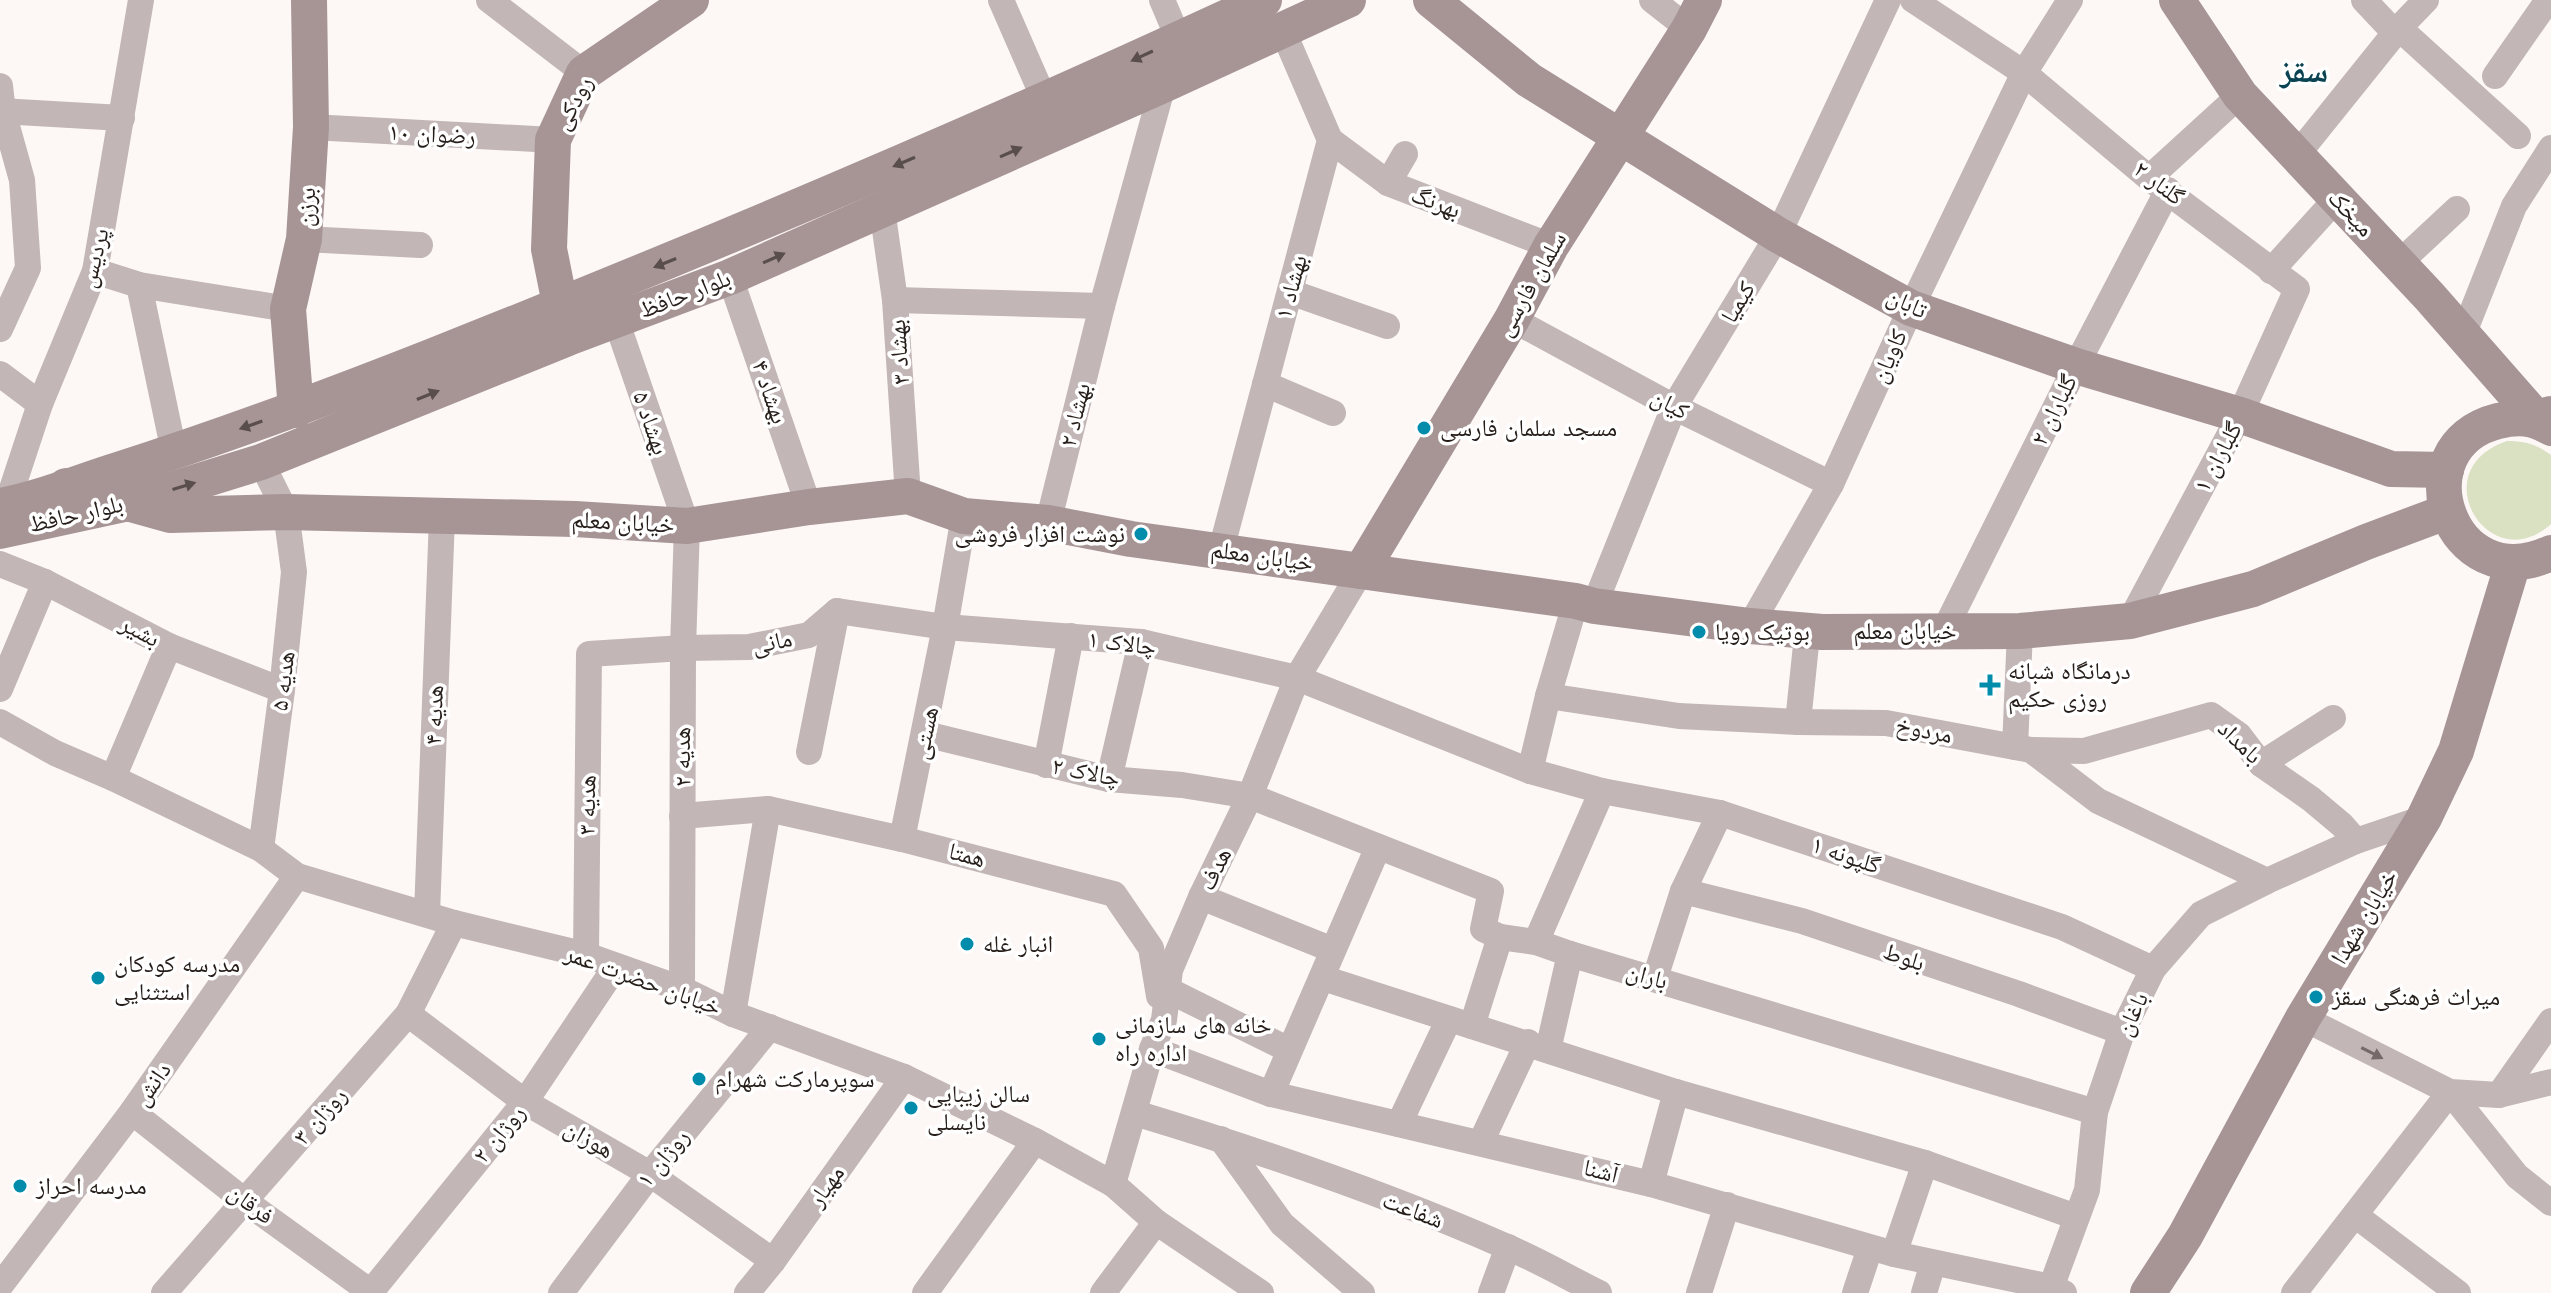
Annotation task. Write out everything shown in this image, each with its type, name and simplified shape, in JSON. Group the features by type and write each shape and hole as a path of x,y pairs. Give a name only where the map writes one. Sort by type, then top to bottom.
{"street":[{"name":"پردیس","path":"2,514 40,404 95,271 141,0"},
{"path":"489,0 584,73"},
{"name":"رودکی","path":"563,322 549,249 553,140 584,73 691,0"},
{"path":"1001,0 1045,101"},
{"path":"1162,0 1179,40"},
{"name":"بلوار حافظ","path":"2,514 129,503 261,462 563,322 782,215 1045,101 1264,0"},
{"name":"بلوار حافظ","path":"2,514 66,486 563,322 616,320 730,277 1348,0"},
{"name":"تابان","path":"1431,0 1529,80 1778,235 1911,308 2076,366 2240,415 2391,469 2446,470"},
{"path":"1652,0 1696,14"},
{"name":"کیمیا","path":"1530,771 1548,696 1585,604 1674,407 1778,235 1888,0"},
{"name":"گلنار ۲","path":"1913,0 2024,73 2158,184 2297,289"},
{"name":"کاویان","path":"1750,626 1831,484 2024,73 2070,0"},
{"name":"میخک","path":"2177,0 2240,95 2546,420"},
{"path":"2364,0 2518,136"},
{"path":"2296,156 2397,30 2426,0"},
{"path":"2495,76 2548,0"},
{"name":"برزن","path":"296,410 288,309 304,239 311,127 306,1"},
{"name":"سلمان فارسی","path":"1361,571 1512,319 1551,246 1696,14"},
{"path":"1283,31 1330,140"},
{"name":"بهشاد ۲","path":"1048,523 1102,306 1163,85"},
{"path":"2158,184 2240,95"},
{"path":"0,329 11,283 28,268 11,179 1,103 122,118"},
{"name":"رضوان ۱۰","path":"311,127 553,140"},
{"name":"بهرنگ","path":"1330,140 1388,183 1551,246"},
{"name":"بهشاد ۱","path":"1221,550 1330,140"},
{"path":"2463,335 2514,206 2551,148"},
{"path":"1388,183 1405,154"},
{"name":"گلباران ۲","path":"1944,631 2076,366 2158,184"},
{"path":"2271,271 2338,197"},
{"name":"بهشاد ۳","path":"882,209 895,300 908,496"},
{"path":"2398,264 2457,209"},
{"path":"304,239 420,245"},
{"path":"95,271 139,285 288,309"},
{"name":"بهشاد ۴","path":"730,277 809,507"},
{"path":"139,285 174,452"},
{"name":"گلباران ۱","path":"2130,621 2240,415 2297,289"},
{"path":"1290,292 1387,326"},
{"path":"895,300 1102,306"},
{"name":"کیان","path":"1512,319 1674,407 1831,484"},
{"name":"بهشاد ۵","path":"616,320 687,526"},
{"path":"0,374 40,404"},
{"path":"1265,384 1333,413"},
{"path":"2546,420 2509,418 2488,423 2469,434 2455,451 2446,470 2443,491 2446,512 2456,532 2472,548 2491,559 2513,563 2535,560 2551,553"},
{"name":"هدیه ۵","path":"261,462 286,512 294,572 261,849"},
{"name":"خیابان معلم","path":"66,486 170,515 286,512 575,519 687,526 809,507 908,496 964,516 1048,523 1131,539 1420,581 1750,626 1822,632 2020,631 2130,621 2253,589 2446,512"},
{"name":"هستی","path":"902,839 925,734 964,516"},
{"name":"هدیه ۴","path":"427,914 442,517"},
{"name":"هدیه ۲","path":"682,989 683,648 687,526"},
{"name":"خیابان شهدا","path":"2148,1293 2185,1236 2303,1018 2424,818 2456,751 2513,563"},
{"name":"بشیر","path":"0,564 45,582 169,646 282,690"},
{"name":"هدف","path":"1113,1184 1152,1049 1164,1020 1170,970 1250,796 1297,678 1361,571"},
{"path":"0,689 45,582"},
{"path":"809,752 837,611 945,627"},
{"name":"مانی","path":"589,654 749,647 809,635 837,611"},
{"name":"چالاک ۱","path":"945,627 1141,642 1297,678 1530,771"},
{"path":"2020,631 2023,749"},
{"path":"1046,765 1071,636"},
{"path":"1109,779 1141,642"},
{"path":"1798,722 1806,645"},
{"path":"113,778 169,646"},
{"name":"هدیه ۳","path":"586,955 589,654"},
{"name":"مردوخ","path":"1548,696 1679,716 1886,723 2023,749 2098,801 2267,881"},
{"name":"بامداد","path":"2023,749 2084,751 2211,715 2239,735 2261,764 2342,825 2356,841"},
{"path":"2261,764 2333,718"},
{"name":"خیابان حضرت عمر","path":"0,722 55,753 261,849 297,876 454,923 586,955 682,989 733,1014 904,1077 1035,1141 1113,1184 1156,1222 1261,1293"},
{"name":"چالاک ۲","path":"925,734 1109,779 1182,785 1250,796"},
{"name":"گلپونه ۱","path":"1530,771 1602,791 1720,813 2062,927 2153,969"},
{"path":"1536,942 1602,791"},
{"path":"1250,796 1491,891 1483,929 1500,937 1460,1022 1399,1124"},
{"path":"733,1014 768,809"},
{"name":"همتا","path":"682,816 768,809 902,839 1114,894 1151,948 1164,1020"},
{"path":"1655,978 1683,891 1720,813"},
{"path":"2356,841 2424,818"},
{"name":"باغان","path":"2055,1291 2087,1190 2095,1112 2122,1032 2153,969 2201,914 2356,841"},
{"path":"1271,1094 1378,847"},
{"name":"دانش","path":"0,1286 132,1112 297,876"},
{"name":"بلوط","path":"1683,891 1802,921 2122,1032"},
{"path":"1201,897 1333,950"},
{"name":"روژان ۳","path":"164,1293 408,1014 454,923"},
{"name":"باران","path":"1500,937 1536,942 2095,1112"},
{"path":"1481,1142 1538,1046 1570,954"},
{"name":"روژان ۲","path":"371,1293 525,1102 616,966"},
{"path":"1323,978 1676,1092 1925,1163 2076,1217"},
{"path":"1168,990 1289,1050"},
{"name":"هوزان","path":"408,1014 525,1102 650,1174 773,1261"},
{"path":"2303,1018 2450,1092 2499,1095 2551,1082"},
{"path":"2499,1095 2551,1021"},
{"name":"روژان ۱","path":"561,1293 650,1174 770,1027"},
{"name":"آشنا","path":"1152,1049 1271,1094 1651,1184 1882,1251 2055,1291"},
{"name":"مهیار","path":"747,1293 904,1077"},
{"path":"1651,1184 1676,1092"},
{"path":"2450,1092 2517,1176 2551,1203"},
{"path":"2294,1293 2450,1092"},
{"name":"فرقان","path":"132,1112 246,1202 371,1293"},
{"name":"شفاعت","path":"1135,1113 1221,1139 1363,1190 1508,1247 1599,1293"},
{"path":"1221,1139 1282,1224 1362,1293"},
{"path":"925,1293 1035,1141"},
{"path":"1855,1293 1882,1251 1925,1163"},
{"path":"1699,1293 1727,1205"},
{"path":"2355,1215 2458,1293"},
{"path":"1103,1293 1156,1222"},
{"path":"1491,1293 1508,1247"},
{"path":"1924,1293 1933,1263"}],"green space":[{"path":"2507,441 2530,444 2551,455 2551,524 2528,538 2506,539 2488,530 2474,514 2467,495 2469,474 2482,455"}],"place":[{"name":"مسجد سلمان فارسی","path":"1424,428"},
{"name":"نوشت افزار فروشی","path":"1141,534"},
{"name":"بوتیک رویا","path":"1699,632"},
{"name":"درمانگاه شبانه روزی حکیم","path":"1990,685"},
{"name":"انبار غله","path":"967,944"},
{"name":"مدرسه کودکان استثنایی","path":"98,978"},
{"name":"میراث فرهنگی سقز","path":"2316,997"},
{"name":"خانه های سازمانی اداره راه","path":"1099,1039"},
{"name":"سوپرمارکت شهرام","path":"699,1079"},
{"name":"سالن زیبایی نایسلی","path":"911,1108"},
{"name":"مدرسه احراز","path":"20,1186"}],"district":[{"name":"سقز","path":"2304,71"}]}
